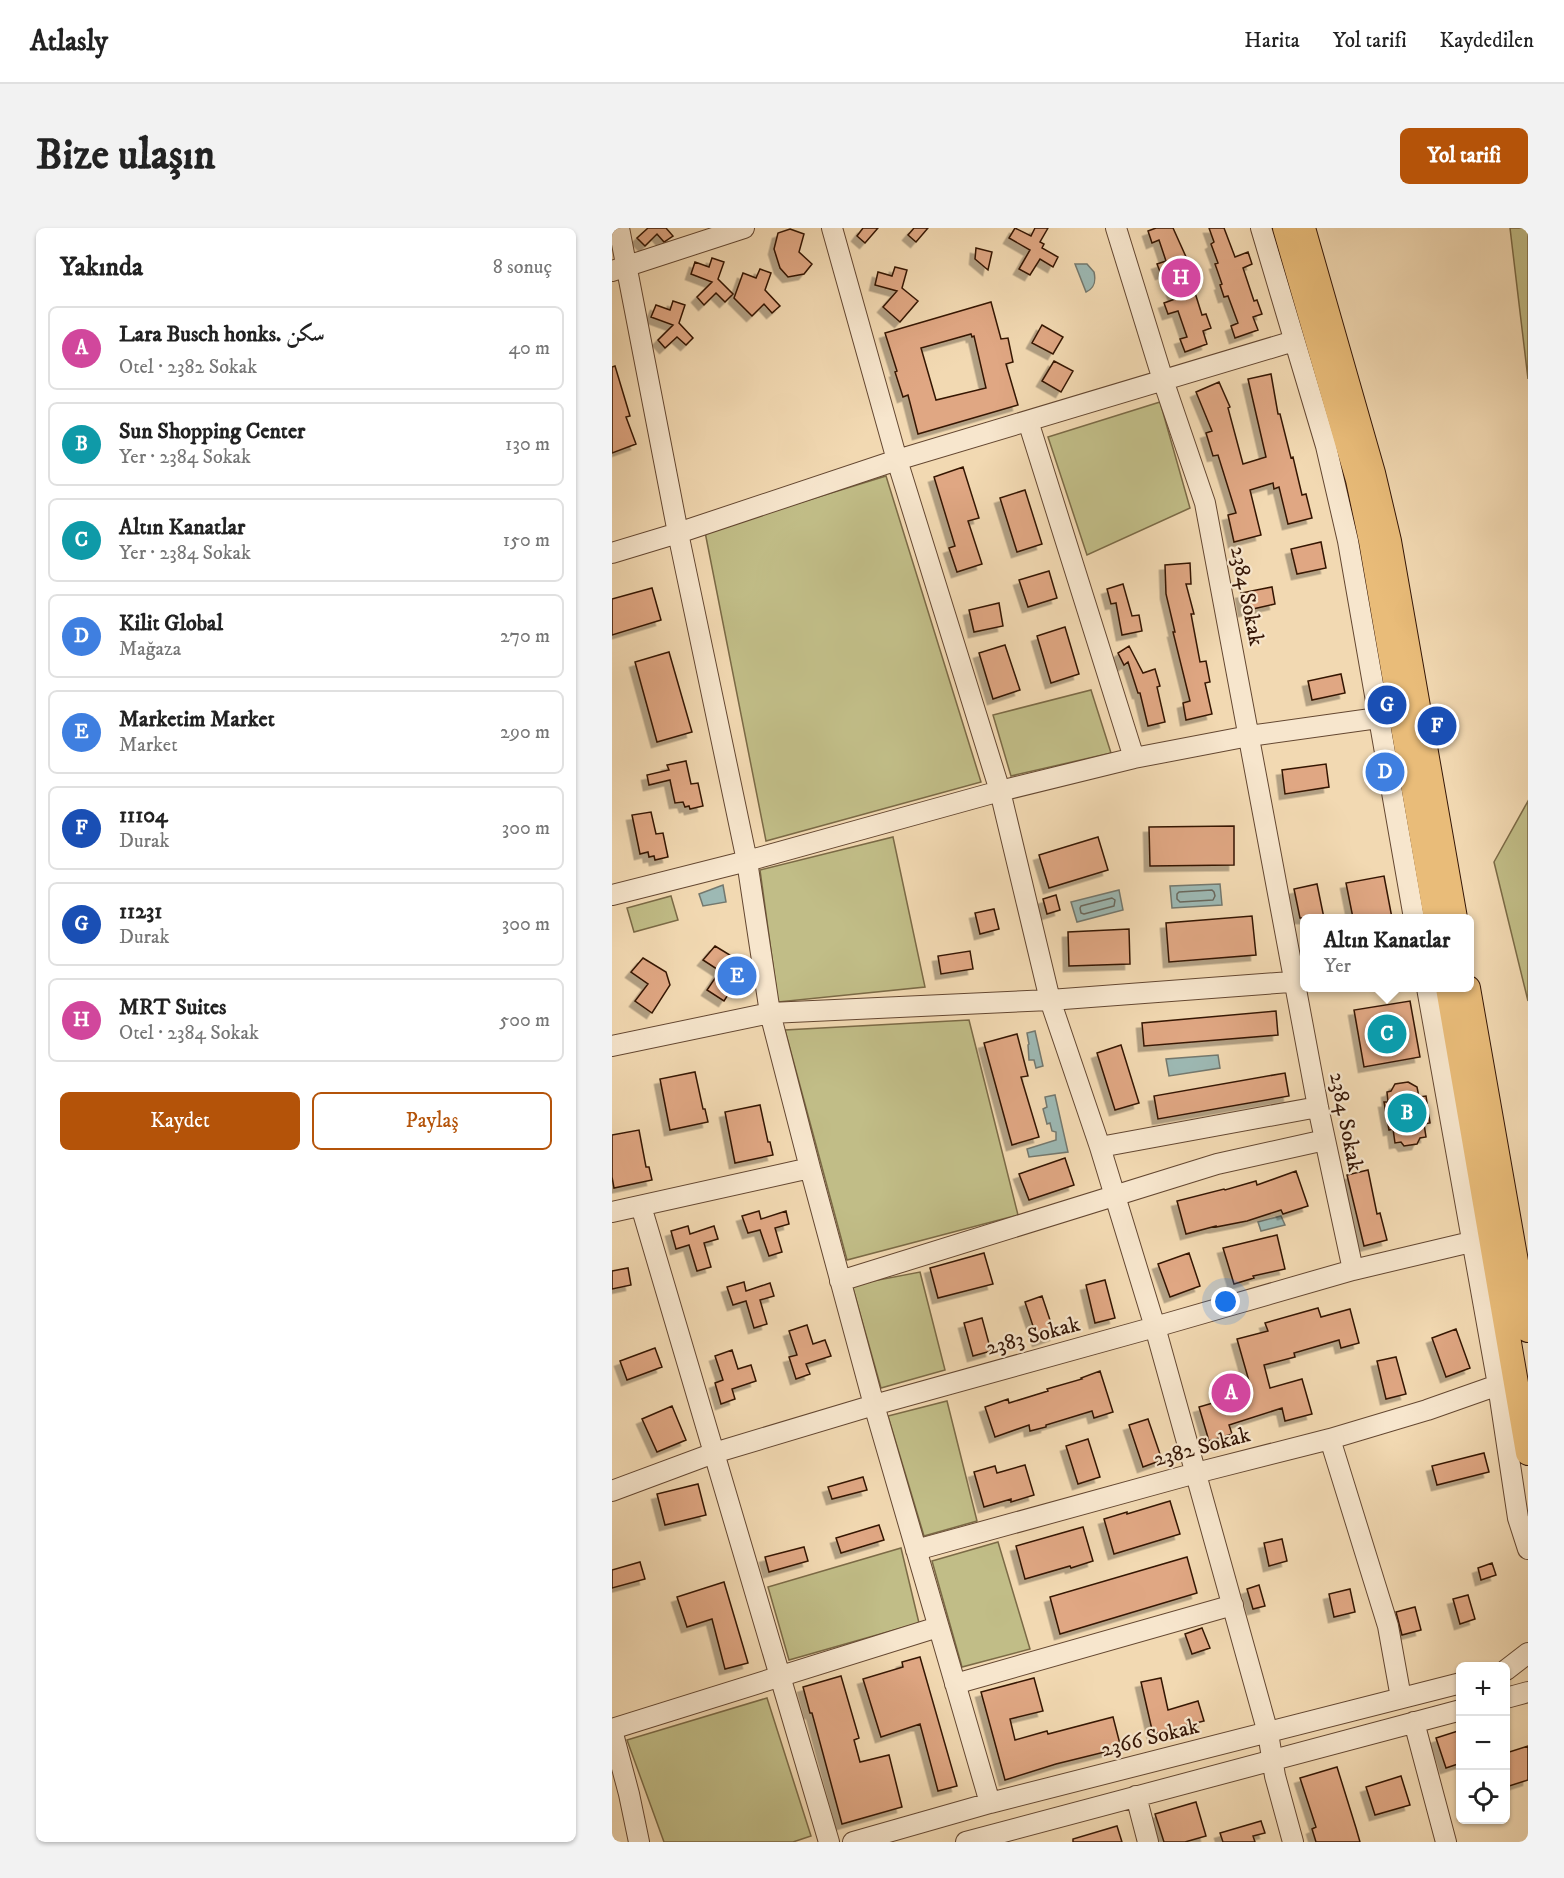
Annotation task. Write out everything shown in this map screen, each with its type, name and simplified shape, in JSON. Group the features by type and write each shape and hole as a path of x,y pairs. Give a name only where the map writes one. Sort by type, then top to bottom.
{"main road":[{"path":"1285,228 1362,500 1435,914"},
{"path":"1304,228 1373,473 1389,542 1454,914"},
{"path":"1449,992 1528,1453"},
{"path":"1469,992 1528,1330"}],"street":[{"path":"619,228 619,268 747,861 770,1013 874,1404 990,1803"},
{"path":"619,268 744,228"},
{"path":"832,228 897,460 1000,791 1050,1000 1100,1147 1155,1328 1268,1733 1272,1759 1293,1842"},
{"name":"2384 Sokak","path":"1116,228 1163,380 1205,503 1249,736 1300,981"},
{"path":"1261,228 1326,446 1348,541 1413,914"},
{"path":"612,553 897,460 1294,341"},
{"path":"1028,421 1134,758"},
{"path":"612,896 1000,791 1134,758 1249,736 1378,718"},
{"path":"612,1046 770,1013 1050,1000 1300,981"},
{"name":"2384 Sokak","path":"1302,992 1318,1107 1353,1270"},
{"path":"1427,992 1498,1385 1518,1518 1528,1549"},
{"path":"1100,1147 1318,1107"},
{"path":"840,1281 1217,1164 1325,1140"},
{"path":"612,1212 810,1168"},
{"path":"641,1206 829,1842"},
{"name":"2383 Sokak","path":"612,1491 714,1453 874,1404 1155,1328 1353,1270 1471,1242"},
{"name":"2382 Sokak","path":"916,1550 1196,1473 1330,1439 1427,1410 1498,1385"},
{"path":"1330,1439 1389,1626 1401,1698"},
{"path":"955,1684 1233,1605"},
{"path":"639,1842 621,1796 612,1730 938,1627"},
{"path":"1510,1667 1528,1653"},
{"name":"2366 Sokak","path":"852,1842 990,1803 1456,1684"},
{"path":"1510,1697 1528,1692"},
{"path":"966,1842 1001,1838 1136,1796 1456,1711"},
{"path":"1414,1722 1446,1842"},
{"path":"1136,1796 1148,1842"}],"shaded area":[{"path":"1510,228 1528,228 1528,379"},
{"path":"1160,402 1190,508 1087,555 1048,437"},
{"path":"886,476 981,782 766,841 705,532"},
{"path":"1091,690 1111,753 1011,776 993,715"},
{"path":"1528,801 1528,1001 1494,862"},
{"path":"893,837 925,987 778,1002 760,870"},
{"path":"671,896 678,920 634,932 627,908"},
{"path":"969,1020 1018,1215 847,1260 785,1030"},
{"path":"920,1272 945,1370 881,1388 852,1285"},
{"path":"947,1401 977,1521 924,1536 888,1416"},
{"path":"998,1542 1030,1649 962,1667 932,1561"},
{"path":"901,1548 919,1623 789,1660 768,1587"},
{"path":"767,1698 811,1836 793,1842 664,1842 627,1740"}],"water":[{"path":"1075,264 1087,264 1094,272 1094,284 1086,292"},
{"path":"1220,884 1222,905 1172,908 1170,886"},
{"path":"723,885 726,902 703,906 699,894"},
{"path":"1119,890 1123,910 1077,922 1071,902"},
{"path":"1035,1031 1043,1066 1036,1068 1034,1060 1029,1060 1027,1033"},
{"path":"1218,1055 1220,1068 1169,1076 1166,1059"},
{"path":"1055,1095 1068,1152 1029,1157 1027,1149 1056,1140 1056,1132 1052,1131 1050,1123 1047,1124 1043,1109 1047,1107 1045,1097"},
{"path":"1281,1216 1285,1225 1261,1231 1258,1222"}],"building":[{"path":"648,228 666,228 673,236 664,242 657,234 645,246 637,238"},
{"path":"863,228 878,228 865,243 857,236"},
{"path":"914,228 928,228 916,242 908,235"},
{"path":"1015,228 1031,236 1035,228 1048,228 1040,242 1044,244 1042,248 1058,257 1053,267 1040,259 1030,275 1019,269 1030,250 1009,238"},
{"path":"1156,228 1173,228 1196,279 1191,280 1202,315 1206,314 1211,328 1203,331 1207,344 1185,352 1180,339 1187,337 1178,311 1168,314 1164,303 1175,299 1166,272 1161,274 1157,264 1166,261 1159,240 1152,243 1148,231"},
{"path":"1209,228 1224,228 1235,257 1248,252 1252,264 1243,268 1254,301 1257,300 1262,314 1253,317 1258,330 1235,338 1231,326 1238,323 1228,296 1224,297 1220,285 1222,284 1215,264 1218,263 1211,244 1214,242"},
{"path":"790,229 804,234 799,252 812,264 804,274 788,277 780,268 774,249 778,233"},
{"path":"976,248 992,252 988,270 975,259"},
{"path":"712,258 724,262 718,279 733,294 725,302 716,293 704,305 697,297 712,282 691,274 695,262 709,267"},
{"path":"895,267 907,270 902,288 918,301 900,322 883,307 897,291 875,285 878,272 892,276"},
{"path":"760,269 771,273 765,290 780,306 772,313 764,304 752,316 734,298 743,273 756,278"},
{"path":"673,301 685,305 679,323 693,338 686,345 677,337 665,348 658,340 673,325 651,317 656,305 670,310"},
{"path":"991,302 1001,339 1008,338 1013,362 1006,364 1018,405 918,434 908,395 903,397 885,333","holes":["971,334 972,337 974,336 986,388 936,400 921,348"]},
{"path":"1042,325 1063,337 1053,354 1032,343"},
{"path":"1054,361 1073,371 1061,392 1042,381"},
{"path":"615,366 630,416 626,417 636,444 612,453 612,367"},
{"path":"1271,374 1278,414 1280,414 1291,458 1293,457 1302,495 1306,494 1312,518 1288,524 1279,487 1274,489 1273,483 1250,490 1261,535 1234,542 1228,515 1236,513 1218,455 1213,456 1206,433 1212,431 1196,392 1219,382 1230,407 1228,408 1243,464 1266,457 1248,379"},
{"path":"963,467 979,518 968,521 982,564 957,572 949,548 955,546 934,477"},
{"path":"1025,490 1042,544 1017,552 1000,498"},
{"path":"1321,542 1326,568 1297,574 1291,549"},
{"path":"1190,563 1191,584 1186,584 1194,614 1191,614 1200,662 1206,661 1210,682 1205,683 1212,714 1186,720 1183,703 1190,701 1166,594 1165,565"},
{"path":"1049,571 1057,598 1028,607 1019,580"},
{"path":"1123,584 1132,616 1139,615 1142,631 1122,635 1116,603 1111,604 1107,589"},
{"path":"1272,587 1275,604 1244,611 1241,593"},
{"path":"652,588 661,620 612,635 612,599"},
{"path":"999,603 1003,626 974,632 969,610"},
{"path":"1065,627 1079,674 1051,683 1037,636"},
{"path":"1005,645 1020,690 993,699 979,653"},
{"path":"1129,646 1143,673 1155,669 1165,722 1148,726 1140,693 1138,693 1128,662 1124,665 1118,653"},
{"path":"669,652 692,732 657,742 635,662"},
{"path":"1341,674 1345,693 1312,700 1308,681"},
{"path":"686,761 691,784 698,783 703,806 690,809 689,806 685,807 683,802 675,803 670,780 649,785 647,775 669,770 667,765"},
{"path":"1326,764 1329,787 1285,794 1282,770"},
{"path":"651,812 656,834 663,833 668,857 655,860 654,856 649,857 648,852 640,854 632,815"},
{"path":"1234,826 1234,865 1150,866 1149,827"},
{"path":"1098,837 1108,870 1049,888 1039,855"},
{"path":"1384,876 1391,914 1352,914 1346,883"},
{"path":"1317,884 1323,914 1300,914 1300,918 1294,889"},
{"path":"1056,895 1060,910 1047,914 1043,899"},
{"path":"994,909 999,929 980,934 975,913"},
{"path":"1252,916 1256,955 1169,962 1166,923"},
{"path":"1129,929 1130,964 1069,966 1068,932"},
{"path":"715,946 738,960 742,973 724,1001 707,990 720,971 703,960"},
{"path":"970,951 973,969 941,974 938,956"},
{"path":"643,958 666,972 670,985 652,1013 635,1001 648,984 631,972"},
{"path":"1410,1001 1420,1057 1364,1067 1354,1010"},
{"path":"1276,1011 1278,1035 1144,1046 1142,1023"},
{"path":"1017,1034 1028,1076 1021,1077 1039,1137 1012,1145 984,1043"},
{"path":"1121,1045 1139,1103 1115,1110 1097,1053"},
{"path":"695,1072 708,1122 670,1130 660,1079"},
{"path":"1285,1073 1289,1096 1158,1119 1154,1096"},
{"path":"1408,1082 1417,1087 1419,1097 1426,1096 1430,1123 1424,1124 1426,1137 1420,1138 1417,1144 1404,1146 1401,1142 1395,1143 1393,1129 1389,1130 1384,1102 1388,1102 1387,1092 1391,1091 1395,1084"},
{"path":"760,1105 773,1155 735,1163 725,1112"},
{"path":"639,1130 646,1167 649,1167 652,1180 614,1188 612,1135"},
{"path":"1065,1158 1074,1185 1029,1200 1019,1174"},
{"path":"1368,1170 1377,1214 1380,1213 1387,1240 1364,1246 1347,1175"},
{"path":"1296,1171 1308,1206 1283,1214 1281,1210 1247,1221 1186,1234 1177,1201 1256,1181 1257,1185"},
{"path":"759,1211 761,1219 786,1211 789,1224 775,1228 782,1252 769,1256 760,1230 748,1233 742,1216"},
{"path":"688,1226 690,1234 714,1226 718,1239 704,1243 711,1267 697,1271 689,1245 676,1249 671,1231"},
{"path":"1277,1235 1285,1269 1253,1276 1254,1278 1234,1284 1223,1248"},
{"path":"984,1253 993,1284 938,1298 930,1268"},
{"path":"1189,1253 1200,1286 1170,1297 1158,1264"},
{"path":"628,1268 631,1285 612,1289 612,1271"},
{"path":"1105,1280 1115,1318 1095,1323 1086,1285"},
{"path":"744,1282 746,1291 770,1283 774,1296 760,1300 767,1324 754,1328 746,1301 733,1305 727,1287"},
{"path":"1042,1296 1055,1335 1038,1341 1025,1302"},
{"path":"1318,1308 1321,1317 1350,1309 1359,1343 1341,1348 1339,1340 1294,1353 1295,1357 1264,1365 1270,1388 1302,1379 1312,1414 1285,1421 1282,1408 1229,1425 1232,1434 1209,1441 1199,1407 1230,1398 1229,1395 1251,1388 1237,1339 1268,1331 1265,1323"},
{"path":"982,1318 991,1351 973,1356 964,1323"},
{"path":"807,1325 813,1344 825,1340 831,1356 806,1364 810,1374 796,1379 789,1357 797,1355 789,1331"},
{"path":"1456,1329 1470,1368 1446,1377 1432,1338"},
{"path":"655,1348 662,1367 627,1380 620,1361"},
{"path":"732,1350 738,1369 751,1365 756,1381 732,1389 735,1399 721,1404 715,1383 723,1380 715,1356"},
{"path":"1396,1357 1406,1394 1386,1399 1377,1361"},
{"path":"1100,1371 1113,1412 1094,1418 1092,1411 1046,1425 1046,1427 1030,1431 1029,1425 995,1437 985,1407 1008,1399 1009,1403 1048,1391 1047,1389"},
{"path":"672,1406 686,1440 657,1452 642,1419"},
{"path":"1148,1419 1162,1460 1143,1467 1129,1425"},
{"path":"1088,1439 1100,1477 1078,1484 1066,1446"},
{"path":"1484,1453 1489,1472 1437,1485 1432,1466"},
{"path":"1025,1465 1034,1495 984,1507 974,1472 995,1466 997,1473"},
{"path":"863,1477 867,1490 832,1499 828,1487"},
{"path":"698,1484 706,1515 665,1525 657,1494"},
{"path":"1170,1501 1180,1534 1114,1554 1104,1519"},
{"path":"879,1525 884,1540 841,1553 836,1538"},
{"path":"1083,1527 1093,1561 1025,1579 1016,1546"},
{"path":"1282,1539 1287,1561 1269,1566 1264,1543"},
{"path":"804,1547 808,1561 769,1572 765,1557"},
{"path":"1187,1557 1197,1593 1060,1634 1050,1597"},
{"path":"640,1562 645,1579 612,1588 612,1570"},
{"path":"1492,1563 1496,1575 1481,1580 1478,1568"},
{"path":"724,1582 748,1663 725,1669 712,1619 687,1627 677,1597"},
{"path":"1259,1585 1265,1606 1253,1609 1247,1589"},
{"path":"1350,1589 1355,1612 1334,1617 1329,1594"},
{"path":"1468,1595 1475,1619 1460,1624 1453,1599"},
{"path":"1415,1607 1421,1630 1402,1635 1396,1612"},
{"path":"1202,1628 1210,1648 1192,1654 1185,1634"},
{"path":"920,1657 957,1786 938,1791 920,1724 881,1737 863,1679 903,1667 902,1662"},
{"path":"841,1676 859,1738 854,1740 860,1762 889,1755 902,1807 842,1824 803,1687"},
{"path":"1034,1678 1043,1711 1010,1719 1015,1740 1113,1717 1121,1748 1056,1764 1005,1780 981,1692"},
{"path":"1161,1678 1168,1710 1198,1701 1204,1721 1153,1734 1141,1682"},
{"path":"1456,1732 1456,1765 1446,1768 1436,1738"},
{"path":"1528,1746 1528,1780 1510,1786 1510,1770 1510,1752"},
{"path":"1337,1767 1360,1842 1316,1842 1312,1829 1316,1827 1300,1778"},
{"path":"1401,1776 1410,1805 1375,1815 1366,1787"},
{"path":"1196,1802 1206,1836 1185,1842 1164,1842 1155,1814"},
{"path":"1261,1821 1265,1833 1253,1836 1255,1842 1223,1842 1220,1833"},
{"path":"1117,1826 1122,1842 1073,1842 1073,1839"}],"place":[{"name":"MRT Suites","path":"1181,278"},
{"name":"11231","path":"1387,705"},
{"name":"11104","path":"1437,726"},
{"name":"Kilit Global","path":"1385,772"},
{"name":"Marketim Market","path":"737,976"},
{"name":"Altın Kanatlar","path":"1387,1034"},
{"name":"Sun Shopping Center","path":"1407,1113"},
{"name":"Lara Busch honks. سكن","path":"1231,1393"}]}
